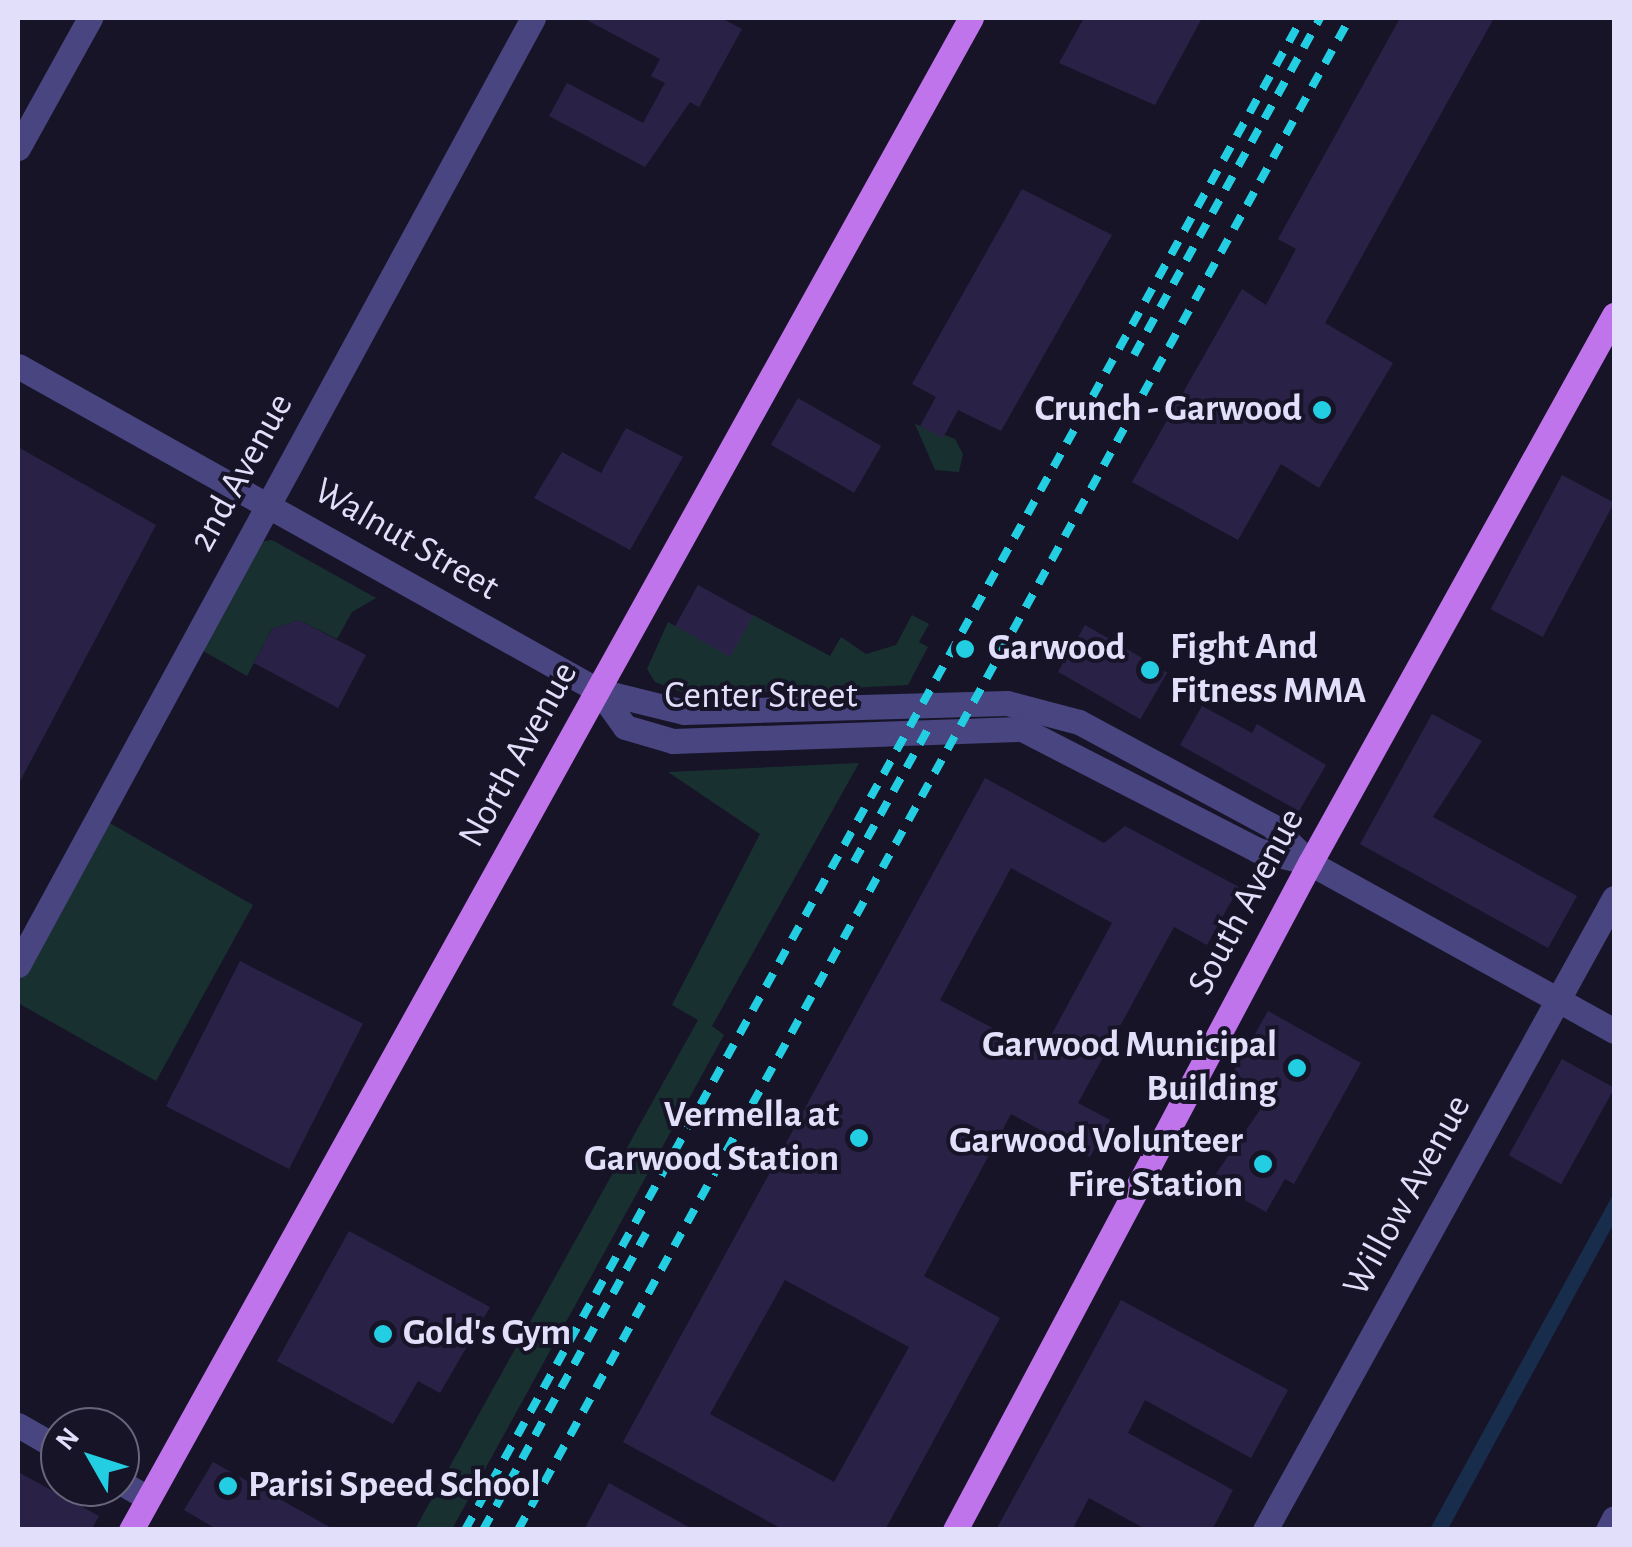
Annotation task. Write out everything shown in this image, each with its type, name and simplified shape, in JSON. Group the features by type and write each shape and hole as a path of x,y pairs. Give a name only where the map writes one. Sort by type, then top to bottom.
{"main road":[{"name":"North Avenue","path":"131,1530 971,18"},
{"name":"South Avenue","path":"955,1530 1310,863 1614,316"}],"street":[{"path":"18,148 90,18"},
{"name":"2nd Avenue","path":"18,965 533,18"},
{"name":"Walnut Street","path":"18,366 599,691"},
{"name":"Center Street","path":"599,691 624,727 672,741 1022,728 1256,850 1310,863 1614,1031"},
{"name":"Willow Avenue","path":"1265,1530 1614,898"},
{"path":"18,1425 40,1438"},
{"path":"140,1493 148,1498"},
{"path":"1608,1530 1614,1518"}],"green space":[{"path":"915,424 955,439 963,454 959,472 935,470"},
{"path":"272,540 376,598 352,612 337,639 299,620 272,629 247,676 198,648 259,542"},
{"path":"753,615 830,656 841,637 866,654 896,645 912,615 929,624 919,642 928,647 908,685 693,696 655,682 647,669 668,622 729,655"},
{"path":"859,763 712,1026 724,1035 452,1529 415,1529 698,1020 672,1005 760,834 668,772"},
{"path":"108,822 253,905 156,1081 18,1003 18,983"}],"water":[{"path":"1614,1193 1614,1223 1448,1529 1430,1529"}],"building":[{"path":"583,18 721,18 742,29 699,107 690,102 645,167 549,116 567,83 643,123 665,83 651,76 660,59"},
{"path":"1084,18 1202,18 1155,105 1059,63"},
{"path":"1400,18 1494,18 1325,323 1393,363 1319,488 1281,464 1238,540 1132,482 1242,289 1266,305 1296,249 1278,239"},
{"path":"1022,189 1112,235 1001,431 958,410 943,438 920,426 936,397 912,384"},
{"path":"798,398 881,446 854,493 771,445"},
{"path":"626,428 683,457 630,550 534,498 562,452 601,473"},
{"path":"18,447 156,525 18,785"},
{"path":"1562,475 1614,503 1543,637 1491,609"},
{"path":"698,585 753,616 730,657 675,626"},
{"path":"299,620 366,655 338,708 254,663 272,629"},
{"path":"1085,625 1167,672 1140,719 1058,672"},
{"path":"1202,706 1252,733 1257,724 1326,765 1299,811 1180,745"},
{"path":"1432,714 1482,741 1433,817 1577,896 1548,948 1360,844"},
{"name":"Vermella at Garwood Station","path":"985,778 1104,843 1125,826 1239,887 1207,945 1174,927 1078,1103 1110,1120 1090,1157 1011,1114 924,1276 1000,1318 885,1530 784,1530 623,1442","holes":["1011,868 1112,923 1041,1054 940,1000","785,1280 909,1347 834,1482 710,1414"]},
{"path":"240,961 363,1024 289,1169 166,1106"},
{"path":"1268,1011 1361,1063 1294,1184 1285,1179 1266,1212 1211,1181 1271,1094 1233,1073"},
{"path":"1562,1059 1614,1089 1561,1184 1509,1155"},
{"name":"Gold's Gym","path":"349,1231 490,1307 440,1393 418,1381 393,1424 277,1361"},
{"path":"1121,1300 1288,1390 1251,1458 1145,1400 1128,1433 1233,1490 1212,1530 1147,1530 1089,1498 1072,1530 996,1530"},
{"name":"Parisi Speed School","path":"213,1462 335,1530 218,1530 184,1510"},
{"path":"18,1472 40,1484 40,1507 82,1507 99,1516 91,1530 18,1530"},
{"path":"609,1483 694,1530 584,1530"}],"railway":[{"path":"465,1530 1302,18"},
{"path":"1134,355 1320,18"},
{"path":"518,1530 1350,18"},
{"path":"854,862 929,727"},
{"path":"483,1530 646,1233"}],"place":[{"name":"Crunch - Garwood","path":"1322,410"},
{"name":"Garwood","path":"965,649"},
{"name":"Fight And Fitness MMA","path":"1150,670"},
{"name":"Garwood Municipal Building","path":"1297,1068"},
{"name":"Vermella at Garwood Station","path":"859,1138"},
{"name":"Garwood Volunteer Fire Station","path":"1263,1164"},
{"name":"Gold's Gym","path":"383,1334"},
{"name":"Parisi Speed School","path":"228,1486"}]}
